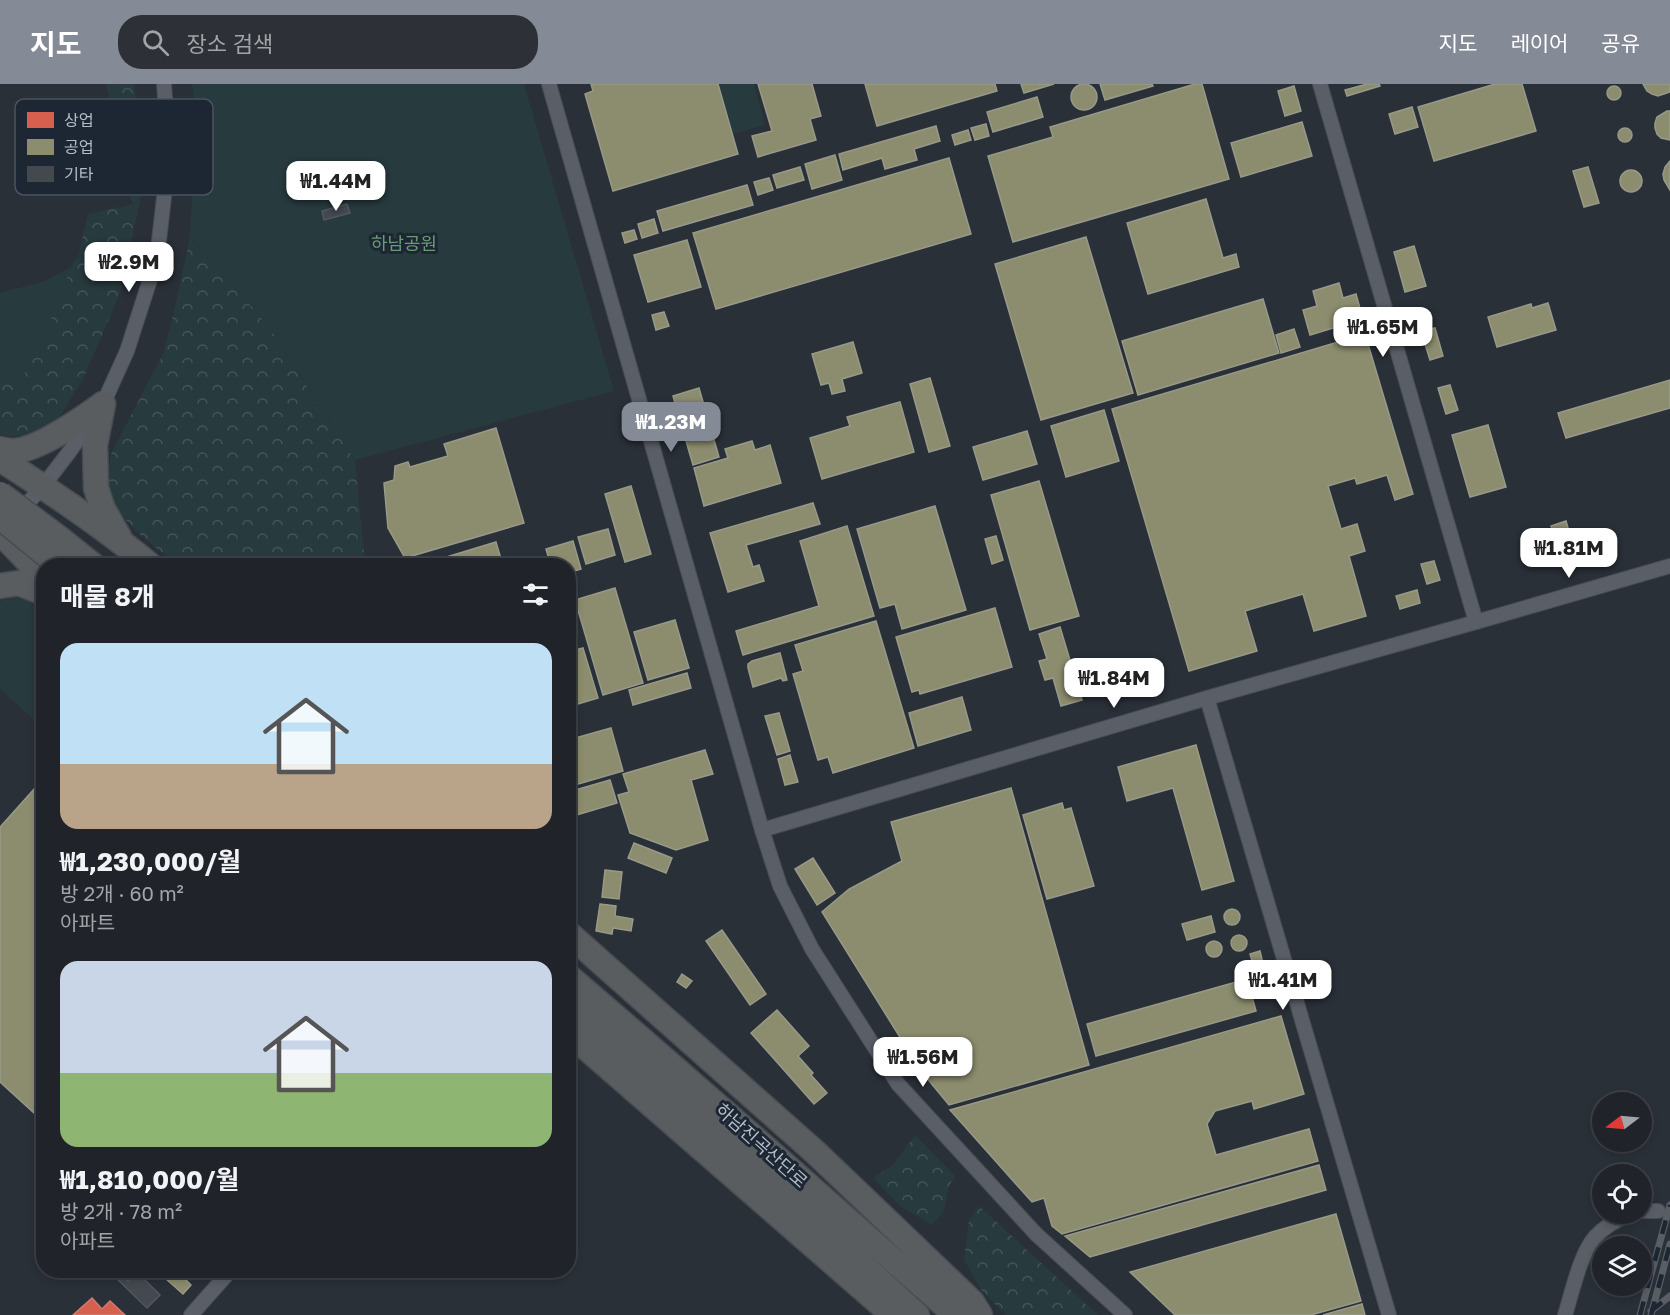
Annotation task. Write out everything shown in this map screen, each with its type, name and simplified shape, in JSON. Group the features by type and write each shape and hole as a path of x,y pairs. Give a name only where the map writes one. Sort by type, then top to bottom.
{"highway":[{"path":"0,449 15,451 39,444 103,405"},
{"path":"103,405 95,445 96,488 103,509 121,540"},
{"path":"0,459 121,540 142,558"},
{"path":"0,494 84,558"},
{"path":"0,529 47,558"},
{"path":"0,529 36,569"},
{"path":"0,586 20,583 36,590"},
{"path":"576,940 815,1152 972,1302 980,1315"},
{"name":"하남진곡산단로","path":"576,983 956,1315"},
{"name":"하남진곡산단로","path":"576,1012 796,1205 917,1315"},
{"path":"576,1039 893,1315"}],"street":[{"path":"164,84 165,99"},
{"path":"549,84 780,886 812,949 898,1084 1036,1234 1125,1315"},
{"path":"1320,84 1476,622"},
{"path":"0,529 43,486 103,405 127,351 157,258 165,195"},
{"path":"762,830 1207,698 1670,566"},
{"path":"1207,698 1389,1315"},
{"path":"1652,1211 1658,1211"},
{"path":"1565,1315 1586,1251 1595,1236 1612,1224"},
{"path":"191,1315 224,1278"}],"green space":[{"path":"106,84 134,84 136,99 109,99"},
{"name":"하남공원","path":"192,84 524,84 614,391 355,460 268,325 190,237 192,195 213,195 213,99 194,99"},
{"path":"718,84 754,84 765,125 733,134"},
{"path":"131,195 140,195 119,296 82,381 59,417 41,433 28,436 0,434 0,365 21,380 71,267 78,257 88,214 133,204"},
{"path":"190,237 268,325 355,460 364,558 169,558 137,532 115,508 107,482 111,454 163,354"},
{"path":"71,267 57,307 21,380 0,365 0,293 45,281"},
{"path":"31,595 36,597 36,722 0,689 0,601"},
{"path":"915,1135 955,1176 948,1188 944,1211 932,1225 900,1206 873,1178 893,1165"},
{"path":"979,1206 1098,1315 1006,1315 982,1291 964,1260 969,1221"}],"building: 상업":[{"path":"92,1298 102,1309 110,1301 125,1315 73,1315"}],"building: 공업":[{"path":"591,84 718,84 738,154 613,191 585,94 593,91"},
{"path":"758,84 812,84 821,116 810,119 816,140 758,157 752,136 772,131"},
{"path":"865,84 995,84 997,91 877,126"},
{"path":"1021,84 1054,84 1024,93"},
{"path":"1084,84 1094,87 1097,97 1094,107 1084,110 1074,107 1071,97 1074,87"},
{"path":"1100,84 1152,84 1153,86 1105,100"},
{"path":"1195,84 1202,84 1229,179 1013,242 988,156 1053,137 1050,127"},
{"path":"1367,84 1379,84 1380,86 1347,96 1345,90"},
{"path":"1495,84 1522,84 1536,131 1434,161 1418,107"},
{"path":"1643,84 1670,84 1670,92 1658,96 1647,91"},
{"path":"1294,86 1301,111 1285,116 1278,91"},
{"path":"1614,86 1619,88 1621,93 1619,98 1614,100 1609,98 1607,93 1609,88"},
{"path":"1037,97 1043,117 993,132 987,112"},
{"path":"1412,107 1418,127 1395,134 1389,114"},
{"path":"1670,111 1670,140 1661,138 1655,128 1657,117"},
{"path":"1302,122 1312,156 1241,177 1231,143"},
{"path":"986,124 989,136 975,140 971,128"},
{"path":"936,126 940,141 914,149 917,160 885,169 882,158 843,170 839,154"},
{"path":"1622,128 1628,128 1632,135 1628,142 1622,142 1618,138 1618,132"},
{"path":"968,130 971,140 955,145 952,135"},
{"path":"835,155 842,180 812,189 805,164"},
{"path":"949,158 971,234 716,309 693,233"},
{"path":"1670,161 1670,190 1663,174"},
{"path":"800,167 804,180 777,188 773,175"},
{"path":"1588,167 1599,203 1584,207 1573,171"},
{"path":"1631,170 1639,173 1642,181 1639,189 1631,192 1623,189 1620,181 1623,173"},
{"path":"769,178 773,190 758,195 754,182"},
{"path":"747,185 753,205 663,231 657,211"},
{"path":"1206,199 1223,258 1236,254 1239,267 1148,294 1127,223"},
{"path":"654,219 658,233 642,238 638,224"},
{"path":"634,230 637,239 625,243 622,233"},
{"path":"1086,237 1133,393 1041,420 995,264"},
{"path":"687,240 701,287 648,302 634,255"},
{"path":"1414,246 1426,286 1405,292 1394,252"},
{"path":"1339,283 1343,298 1356,294 1363,319 1310,335 1303,310 1317,306 1313,291"},
{"path":"1263,299 1279,353 1138,395 1122,341"},
{"path":"1548,303 1556,330 1497,347 1488,317 1531,304 1532,308"},
{"path":"664,312 669,326 656,330 652,315"},
{"path":"1435,328 1443,356 1430,360 1421,331"},
{"path":"1294,329 1300,347 1281,353 1276,335"},
{"path":"1365,334 1413,494 1395,500 1387,475 1357,484 1355,478 1328,486 1341,529 1357,524 1365,551 1349,556 1366,616 1314,631 1303,594 1245,611 1257,651 1189,671 1112,409"},
{"path":"853,342 862,373 842,379 845,391 832,394 829,383 821,385 812,354"},
{"path":"930,378 950,446 929,452 910,384"},
{"path":"1670,380 1670,408 1566,438 1558,413"},
{"path":"1450,385 1458,410 1446,414 1438,388"},
{"path":"699,388 719,457 693,465 673,396"},
{"path":"900,402 914,452 822,479 810,438 850,426 847,417"},
{"path":"1104,410 1119,461 1066,477 1051,426"},
{"path":"1488,425 1506,487 1470,497 1452,435"},
{"path":"496,428 524,523 405,558 388,528 384,483 394,480 395,466 408,462 410,467 448,456 444,444"},
{"path":"1027,431 1037,464 983,480 973,447"},
{"path":"752,441 755,450 770,445 781,483 704,506 694,468 728,458 725,449"},
{"path":"1039,481 1079,616 1030,630 991,495"},
{"path":"631,486 651,554 625,562 605,494"},
{"path":"813,503 820,524 746,545 753,567 759,565 764,581 728,592 710,533"},
{"path":"935,506 966,610 902,629 895,604 880,608 857,529"},
{"path":"1566,521 1573,545 1558,549 1551,526"},
{"path":"847,526 874,616 743,655 736,631 819,606 800,541"},
{"path":"608,529 615,555 586,564 578,537"},
{"path":"996,536 1003,560 992,564 985,539"},
{"path":"573,541 581,569 576,571 576,558 549,558 546,549"},
{"path":"496,542 501,558 443,558"},
{"path":"1434,561 1440,580 1427,584 1421,564"},
{"path":"615,588 643,683 603,695 576,600"},
{"path":"1417,590 1420,603 1400,609 1396,596"},
{"path":"995,608 1012,667 920,694 919,690 912,692 896,637"},
{"path":"675,620 689,668 648,680 634,632"},
{"path":"876,621 914,748 833,773 828,757 818,760 793,674 803,671 795,645"},
{"path":"1060,627 1082,700 1061,706 1053,678 1045,680 1039,661 1047,659 1039,634"},
{"path":"583,648 598,698 576,705 576,650"},
{"path":"780,653 787,680 783,681 781,678 753,687 748,664"},
{"path":"687,673 691,688 633,705 629,690"},
{"path":"962,697 971,730 918,746 909,713"},
{"path":"779,713 790,751 777,755 765,716"},
{"path":"611,728 623,771 576,785 576,738"},
{"path":"1196,745 1234,881 1202,890 1173,788 1127,801 1118,767"},
{"path":"705,750 713,774 691,780 708,840 676,850 630,833 618,795 629,792 623,774"},
{"path":"790,755 798,782 785,785 778,759"},
{"path":"610,780 617,803 576,815 576,790"},
{"path":"1011,788 1089,1065 949,1105 921,1071 822,912 849,889 902,861 891,822"},
{"path":"36,789 36,1115 0,1082 0,827"},
{"path":"1062,803 1064,810 1071,808 1094,886 1047,899 1023,815"},
{"path":"634,843 672,858 666,873 628,858"},
{"path":"813,858 835,893 817,905 795,869"},
{"path":"605,870 622,872 619,899 602,897"},
{"path":"600,904 616,906 615,916 633,919 631,931 613,928 612,934 596,931"},
{"path":"1232,909 1240,917 1232,925 1224,917"},
{"path":"1211,916 1215,932 1187,940 1182,924"},
{"path":"722,930 766,994 750,1005 706,941"},
{"path":"1239,935 1247,943 1239,951 1231,943"},
{"path":"1214,941 1222,949 1214,957 1206,949"},
{"path":"1260,951 1265,972 1256,974 1250,954"},
{"path":"682,974 692,981 686,988 677,982"},
{"path":"1247,979 1256,1011 1096,1056 1087,1024"},
{"path":"777,1010 809,1046 798,1056 827,1093 814,1104 751,1033"},
{"path":"1281,1016 1304,1094 1254,1109 1252,1101 1215,1111 1207,1124 1216,1155 1309,1129 1318,1161 1062,1234 1052,1226 1044,1198 1032,1202 950,1110"},
{"path":"1319,1165 1326,1190 1090,1257 1065,1236"},
{"path":"1336,1214 1361,1301 1311,1315 1175,1315 1130,1272"},
{"path":"165,1278 184,1278 191,1285 183,1294"},
{"path":"1362,1304 1365,1315 1323,1315"}],"building: 기타":[{"path":"347,204 350,213 324,220 322,211"},
{"path":"116,1278 125,1278 128,1281 131,1278 143,1278 160,1295 147,1308"}],"railway":[{"path":"1640,1315 1670,1205"},
{"path":"1651,1315 1670,1244"},
{"path":"1651,1311 1670,1296"}]}
